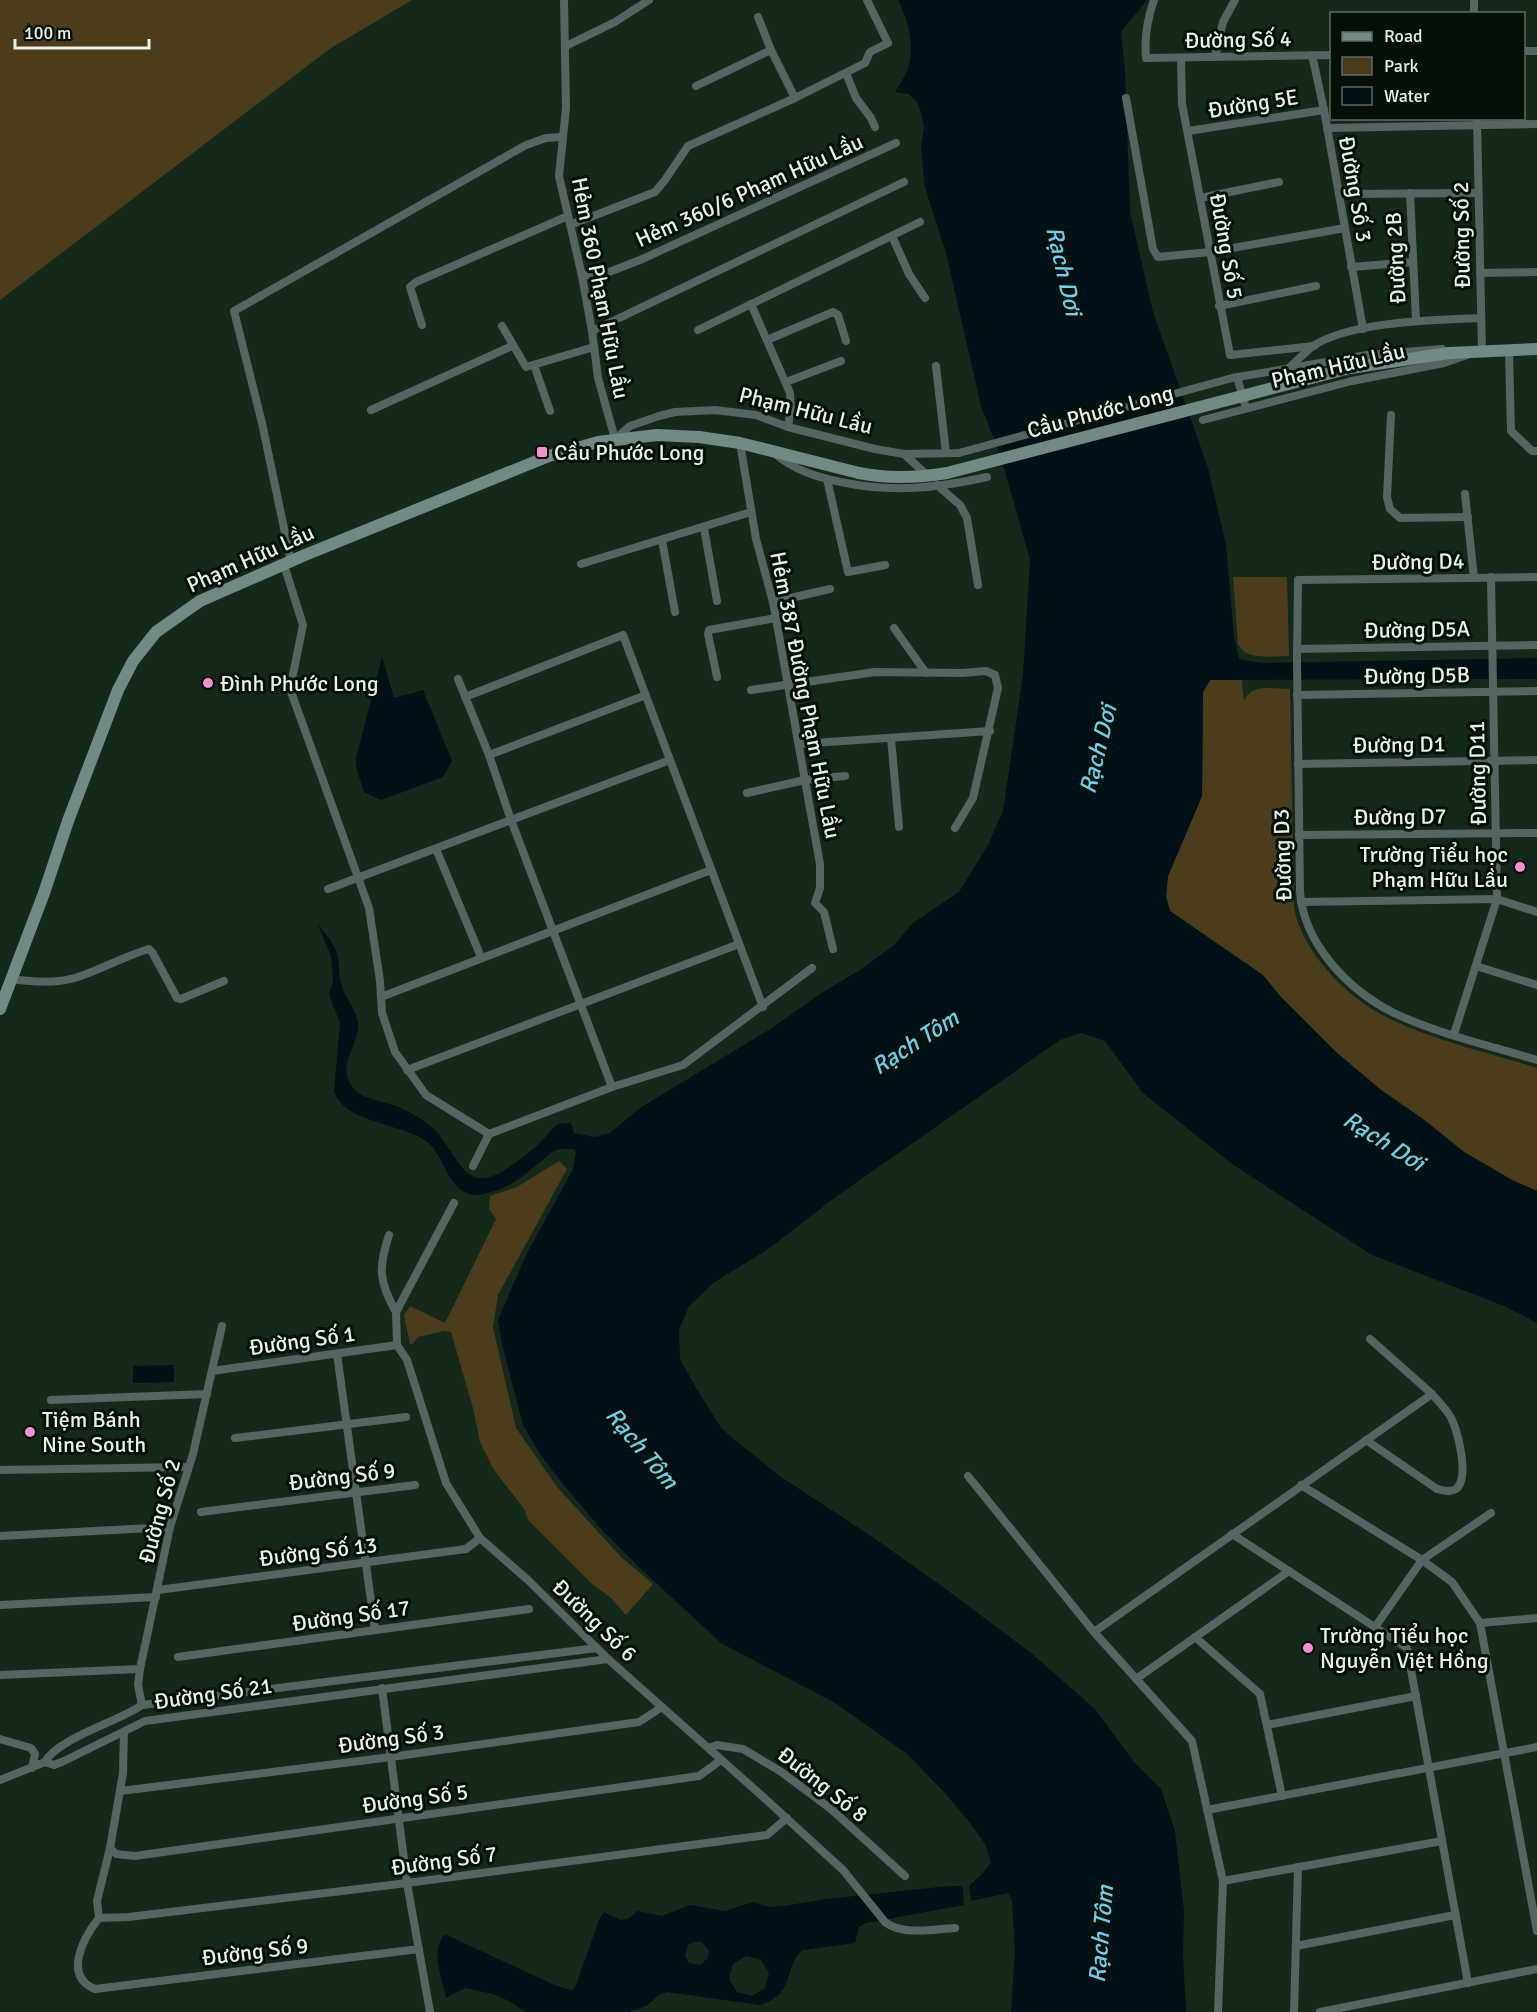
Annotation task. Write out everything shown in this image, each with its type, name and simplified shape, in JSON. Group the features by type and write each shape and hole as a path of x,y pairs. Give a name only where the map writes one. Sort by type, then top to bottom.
{"main road":[{"name":"Phạm Hữu Lầu","path":"1350,368 1417,357 1537,349"},
{"name":"Cầu Phước Long","path":"859,473 904,478 947,473 1350,368"},
{"name":"Phạm Hữu Lầu","path":"0,1009 111,704 133,661 156,633 200,601 549,456 615,439 678,435 740,443 859,473"}],"street":[{"name":"Hẻm 360 Phạm Hữu Lầu","path":"564,0 566,108 559,176 582,276 598,378 615,439"},
{"path":"566,46 615,22 649,0"},
{"path":"570,225 655,192 688,146 795,98 865,63 870,52 888,43 867,0"},
{"name":"Đường Số 4","path":"1154,0 1146,23 1144,41 1146,58 1330,55"},
{"path":"1215,57 1223,22 1235,0"},
{"path":"758,17 771,50 795,98"},
{"path":"696,86 771,50"},
{"name":"Đường Số 3","path":"1312,55 1363,329"},
{"name":"Đường Số 5","path":"1181,59 1182,104 1230,355 1314,346"},
{"path":"846,73 856,98 871,118 875,128"},
{"path":"1126,98 1154,252 1158,257 1210,252 1345,228"},
{"name":"Đường 5E","path":"1188,131 1324,110"},
{"path":"1327,128 1477,122 1537,124"},
{"name":"Đường Số 2","path":"1477,122 1482,351"},
{"path":"489,1134 426,1095 395,1052 386,1030 369,908 290,689 303,625 287,563 262,423 234,310 526,146 546,138 562,137"},
{"name":"Hẻm 360/6 Phạm Hữu Lầu","path":"582,276 609,272 640,260 896,143"},
{"path":"592,332 903,182"},
{"path":"1200,198 1279,182"},
{"name":"Đường 2B","path":"1410,193 1416,320"},
{"path":"1339,194 1478,193"},
{"path":"422,325 410,287 416,282 568,216"},
{"path":"698,330 920,222"},
{"path":"892,236 909,274 925,298"},
{"path":"1352,267 1413,262"},
{"path":"1480,273 1537,272"},
{"path":"1219,306 1316,286"},
{"path":"752,304 786,382 790,400 788,427"},
{"path":"767,340 833,312 838,315 846,341"},
{"path":"1289,368 1314,346 1363,329 1416,320 1481,318"},
{"path":"502,326 526,368 594,347"},
{"path":"371,410 512,346"},
{"name":"Phạm Hữu Lầu","path":"1234,378 1396,352 1453,349 1482,351"},
{"path":"1509,350 1511,431 1532,451 1537,450"},
{"name":"Phạm Hữu Lầu","path":"1203,420 1352,381 1444,363 1482,351"},
{"path":"786,382 841,361"},
{"path":"534,365 550,411"},
{"path":"936,366 946,453"},
{"path":"1234,378 1246,408"},
{"name":"Cầu Phước Long","path":"959,453 1234,378"},
{"name":"Phạm Hữu Lầu","path":"615,439 630,426 675,412 715,410 756,415 788,427 875,449 904,454 959,453"},
{"path":"1390,415 1387,497 1390,509 1400,518 1468,517"},
{"name":"Hẻm 387 Đường Phạm Hữu Lầu","path":"740,443 756,539 773,602 820,864 820,888 815,903 824,912 833,949"},
{"name":"Phạm Hữu Lầu","path":"772,451 794,467 827,479 859,486 891,489 940,487 987,477"},
{"path":"904,454 960,505 967,518 978,585"},
{"path":"827,479 848,572 885,565"},
{"path":"1465,494 1474,579"},
{"path":"581,564 752,512"},
{"path":"704,528 717,601"},
{"path":"662,540 675,612"},
{"name":"Đường D4","path":"1297,654 1298,580 1537,577"},
{"name":"Đường D11","path":"1454,1034 1497,899 1491,578"},
{"path":"773,602 830,589"},
{"path":"717,677 709,630 776,618"},
{"path":"894,628 926,673"},
{"path":"465,697 623,635 763,1007"},
{"name":"Đường D5A","path":"1297,654 1537,645"},
{"name":"Đường D3","path":"1297,654 1300,902 1308,927 1318,945 1351,982 1372,1000 1395,1013 1537,1060"},
{"path":"751,690 875,672 986,671 995,675 998,688 973,798 955,828"},
{"path":"458,679 489,755 612,1087"},
{"name":"Đường D5B","path":"1297,691 1494,689 1537,691"},
{"path":"489,755 646,695"},
{"path":"799,744 990,731"},
{"path":"891,738 898,827"},
{"path":"327,889 670,760"},
{"name":"Đường D1","path":"1298,764 1537,760"},
{"path":"747,793 805,780 845,776"},
{"name":"Đường D7","path":"1299,835 1537,833"},
{"path":"436,849 481,957"},
{"path":"381,997 711,870"},
{"path":"1300,902 1497,899 1537,912"},
{"path":"407,1070 739,944"},
{"path":"11,979 56,982 76,978 149,949 177,998 182,999 224,981"},
{"path":"1476,966 1537,985"},
{"path":"473,1166 489,1134 612,1087 683,1065 812,968"},
{"path":"396,1312 454,1203"},
{"path":"389,1235 383,1254 381,1274 384,1292 396,1312 397,1345"},
{"name":"Đường Số 2","path":"142,1705 138,1685 140,1669 170,1527 207,1394 222,1326"},
{"path":"1366,1440 1437,1489 1449,1491 1456,1489 1461,1482 1462,1472 1456,1427 1450,1416 1431,1394 1370,1338"},
{"name":"Đường Số 1","path":"212,1371 397,1345"},
{"name":"Đường Số 6","path":"397,1345 407,1360 446,1483 480,1538 529,1581 608,1659 843,1870 885,1922 893,1928 905,1930 954,1928"},
{"path":"337,1354 375,1630"},
{"path":"51,1400 207,1394"},
{"path":"1094,1632 1431,1394"},
{"path":"234,1438 406,1417"},
{"path":"0,1470 188,1467"},
{"path":"968,1476 1094,1632 1192,1741 1222,1881 1218,2012"},
{"name":"Đường Số 9","path":"201,1512 415,1485"},
{"path":"1301,1485 1422,1560 1452,1582 1480,1623 1537,1931"},
{"path":"1375,1627 1422,1560 1491,1513"},
{"path":"0,1536 170,1527"},
{"path":"1232,1534 1407,1648 1468,1983"},
{"name":"Đường Số 13","path":"0,1605 157,1593 466,1549 480,1538"},
{"path":"1136,1679 1289,1571"},
{"name":"Đường Số 17","path":"178,1657 529,1609"},
{"path":"1480,1623 1537,1618"},
{"path":"1195,1637 1260,1694 1282,1796"},
{"name":"Đường Số 21","path":"597,1648 142,1705 49,1754 45,1762 54,1765 64,1761 145,1721 608,1659"},
{"path":"0,1675 140,1669"},
{"path":"382,1689 407,1883 430,2012"},
{"path":"1267,1725 1416,1696"},
{"name":"Đường Số 3","path":"121,1791 391,1757 639,1722 662,1707"},
{"path":"99,1918 97,1900 121,1791 124,1732"},
{"path":"0,1739 31,1748 35,1754 32,1768"},
{"name":"Đường Số 8","path":"709,1748 717,1745 743,1749 780,1771 831,1809 905,1876"},
{"path":"1207,1810 1537,1747"},
{"name":"Đường Số 5","path":"110,1848 116,1854 135,1856 699,1776 722,1760"},
{"path":"0,1780 45,1762"},
{"name":"Đường Số 7","path":"99,1918 129,1917 407,1883 767,1835 787,1818"},
{"path":"1222,1881 1442,1841"},
{"path":"1294,2012 1298,1867"},
{"path":"1296,1946 1455,1915"},
{"name":"Đường Số 9","path":"99,1918 87,1933 78,1960 80,1978 84,1985 95,1989 420,1949"},
{"path":"1320,2012 1537,1969"}],"green space":[{"path":"0,0 412,0 331,48 0,300"},
{"path":"1233,577 1287,577 1289,656 1253,655 1247,653 1238,644"},
{"path":"1210,680 1242,680 1244,701 1247,695 1257,689 1290,689 1294,909 1308,943 1331,975 1360,1001 1392,1020 1445,1040 1537,1068 1537,1191 1512,1180 1464,1152 1423,1119 1381,1090 1336,1052 1280,996 1263,975 1170,912 1166,896 1168,876 1202,796 1203,692"},
{"path":"559,1161 567,1169 498,1295 493,1327 516,1428 557,1487 621,1557 653,1584 626,1615 528,1520 525,1510 494,1470 480,1442 473,1408 451,1332 443,1331 418,1337 410,1344 404,1315 410,1306 445,1323 496,1219 489,1209 490,1196 517,1187"}],"water":[{"path":"898,0 1147,0 1121,32 1125,72 1130,212 1153,312 1208,468 1226,545 1234,637 1239,659 1263,663 1537,658 1537,679 1210,680 1203,692 1202,796 1168,876 1166,896 1170,911 1263,975 1280,996 1336,1052 1381,1090 1423,1119 1464,1152 1512,1180 1537,1191 1537,1323 1504,1306 1372,1255 1232,1164 1143,1093 1105,1041 1082,1033 1060,1040 837,1196 767,1250 713,1283 689,1306 679,1330 680,1359 722,1429 778,1475 874,1538 1031,1653 1095,1709 1134,1762 1161,1789 1175,1831 1184,1911 1183,1956 1186,2012 1011,2012 1015,1951 1012,1900 1008,1893 971,1901 969,1886 991,1862 985,1844 944,1792 906,1753 835,1703 721,1643 602,1530 542,1457 523,1425 498,1320 526,1255 573,1169 576,1152 574,1149 559,1149 552,1152 505,1187 473,1195 457,1186 438,1154 426,1141 350,1110 340,1102 334,1092 340,1023 329,995 333,981 331,956 318,925 336,951 342,987 358,1023 357,1036 346,1070 351,1085 365,1097 396,1106 421,1119 434,1129 466,1171 472,1176 486,1178 518,1161 559,1124 571,1123 574,1133 595,1137 610,1133 640,1108 772,1028 823,992 860,970 893,946 913,923 959,892 988,845 1003,811 1023,675 1030,560 1001,457 981,406 946,253 925,188 921,148 924,127 920,109 909,94 895,92 905,75 911,57 908,27"},
{"path":"382,657 394,698 423,690 452,761 443,777 381,800 364,792 356,767 356,758"},
{"path":"174,1365 174,1382 133,1383 133,1366"},
{"path":"961,1886 964,1905 866,1923 859,1927 855,1943 803,1950 793,1963 780,1994 760,2005 667,1992 659,1995 646,2006 629,2012 526,2012 493,1994 465,1988 446,1998 438,1966 440,1943 443,1936 447,1935 552,1984 570,1990 574,1989 604,1912 621,1920 628,1919 638,1911 662,1916 690,1905 725,1911 753,1902 769,1907","holes":["702,1942 709,1951 708,1958 700,1965 689,1963 685,1956 688,1945","746,1956 761,1960 769,1973 765,1988 752,1996 737,1992 729,1979 733,1964"]}],"place":[{"name":"Cầu Phước Long","path":"542,452"},
{"name":"Đình Phước Long","path":"208,683"},
{"name":"Trường Tiểu học Phạm Hữu Lầu","path":"1520,867"},
{"name":"Tiệm Bánh Nine South","path":"30,1432"},
{"name":"Trường Tiểu học Nguyễn Việt Hồng","path":"1308,1648"}],"water label":[{"name":"Rạch Dơi","path":"1064,271"},
{"name":"Rạch Dơi","path":"1098,749"},
{"name":"Rạch Tôm","path":"915,1042"},
{"name":"Rạch Dơi","path":"1384,1141"},
{"name":"Rạch Tôm","path":"642,1448"},
{"name":"Rạch Tôm","path":"1101,1934"}]}
